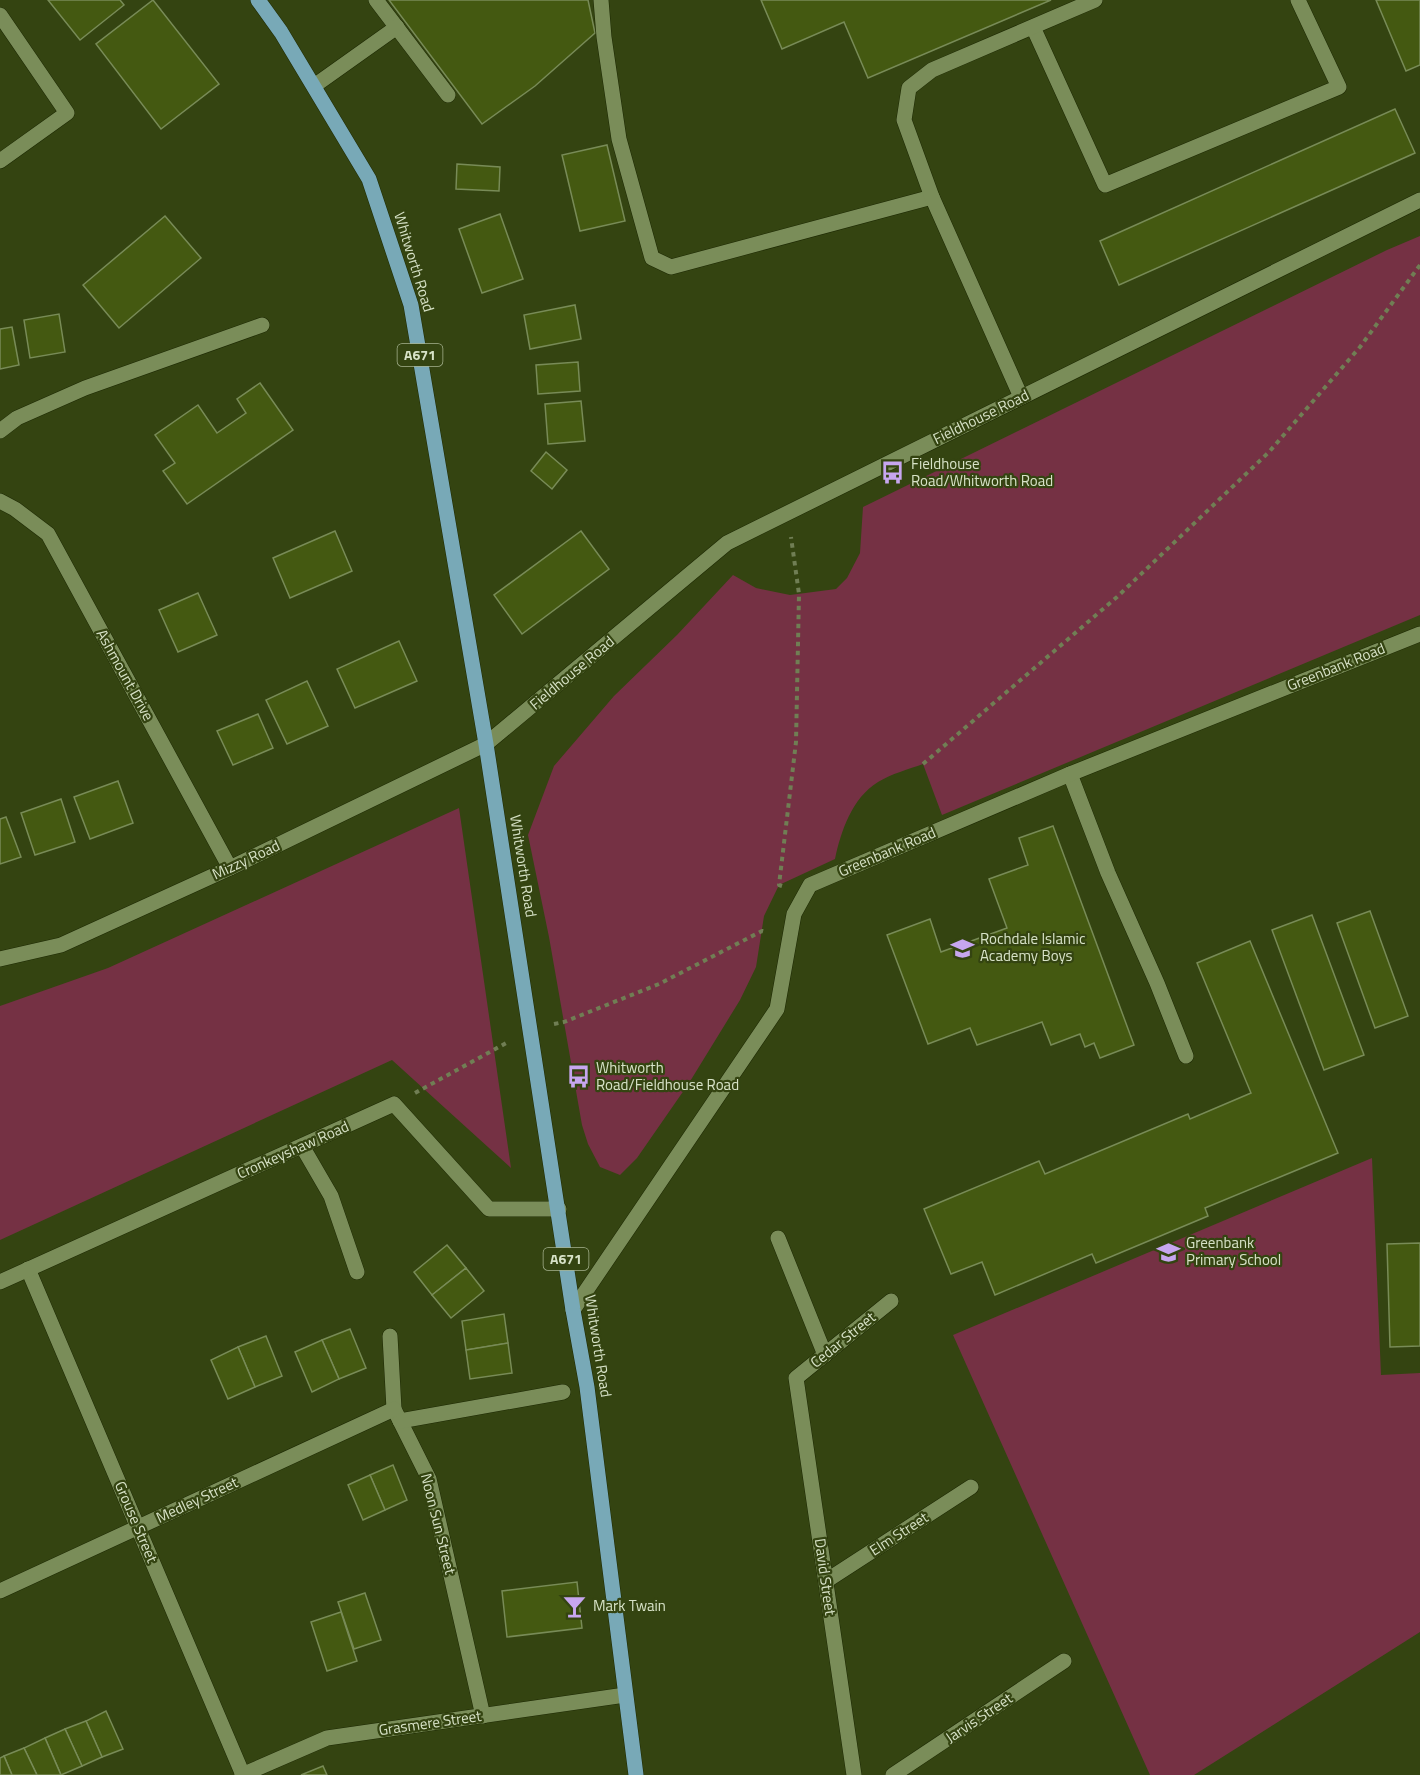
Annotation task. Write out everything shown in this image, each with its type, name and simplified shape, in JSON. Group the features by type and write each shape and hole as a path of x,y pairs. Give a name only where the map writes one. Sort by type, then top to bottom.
{"main road":[{"name":"Whitworth Road","path":"258,0 281,32 369,179 411,305 486,744 573,1310 587,1387 636,1775"}],"street":[{"path":"376,0 448,95"},
{"path":"602,0 604,37 619,139 652,258 671,267 933,197"},
{"path":"1021,397 933,197 904,120 909,88 933,70 1095,0"},
{"path":"1033,27 1105,185 1339,87 1298,0"},
{"path":"0,15 67,113 0,161"},
{"path":"314,86 397,27"},
{"name":"Fieldhouse Road","path":"486,744 727,543 1420,200"},
{"path":"0,431 17,417 85,388 262,325"},
{"name":"Ashmount Drive","path":"0,501 15,509 48,534 230,868"},
{"name":"Greenbank Road","path":"573,1310 777,1008 794,914 810,885 1070,774 1420,634"},
{"name":"Mizzy Road","path":"0,959 61,945 230,868 486,744"},
{"path":"1070,774 1108,873 1157,983 1186,1056"},
{"path":"394,1104 489,1209 559,1209"},
{"name":"Cronkeyshaw Road","path":"0,1282 394,1104"},
{"path":"302,1146 331,1196 357,1272"},
{"path":"778,1238 825,1355"},
{"name":"Grouse Street","path":"28,1269 243,1775"},
{"name":"Cedar Street","path":"796,1378 891,1301"},
{"name":"Noon Sun Street","path":"390,1336 397,1415 429,1479 483,1716"},
{"name":"David Street","path":"796,1378 855,1775"},
{"name":"Medley Street","path":"0,1591 138,1527 397,1415 562,1392"},
{"name":"Elm Street","path":"826,1581 971,1487"},
{"name":"Jarvis Street","path":"893,1775 1064,1661"},
{"name":"Grasmere Street","path":"243,1775 327,1738 625,1695"}],"path":[{"path":"923,764 1117,597 1269,452 1360,346 1420,265"},
{"path":"788,513 799,594 797,730 779,885 802,900"},
{"path":"394,1104 531,1029 564,1022 659,984 762,931 790,936"}],"shaded area":[{"path":"1420,236 1420,615 942,815 923,764 878,782 861,797 849,816 835,859 779,885 764,916 756,967 740,1000 689,1083 637,1158 620,1175 600,1167 588,1144 582,1125 549,937 528,835 554,766 614,696 677,635 733,575 756,588 790,595 836,589 847,578 860,553 863,507 1387,250"},
{"path":"459,808 511,1168 392,1060 0,1240 0,1006 108,968"},
{"path":"1372,1158 1381,1375 1420,1373 1420,1632 1194,1775 1150,1775 953,1335"}],"building":[{"path":"48,0 120,0 124,5 80,40"},
{"path":"153,0 219,84 161,129 96,44"},
{"path":"389,0 588,0 595,33 535,86 482,124"},
{"path":"761,0 1051,0 868,78 844,22 782,49"},
{"path":"1376,0 1420,0 1420,65 1406,71"},
{"path":"1395,109 1415,153 1119,285 1100,241"},
{"path":"607,145 625,221 580,231 562,155"},
{"path":"457,164 500,167 499,191 456,189"},
{"path":"500,214 523,279 482,293 459,229"},
{"path":"165,216 201,258 119,328 83,285"},
{"path":"575,305 581,339 530,349 524,315"},
{"path":"59,314 65,352 30,358 24,320"},
{"path":"12,327 19,365 0,369 0,329"},
{"path":"578,362 580,391 538,394 536,365"},
{"path":"260,383 293,430 187,504 163,471 175,463 155,435 198,405 217,433 246,413 237,399"},
{"path":"581,401 585,441 548,444 545,404"},
{"path":"546,452 567,470 552,489 531,471"},
{"path":"335,531 352,571 290,598 273,558"},
{"path":"581,531 609,569 522,634 494,595"},
{"path":"198,593 217,635 178,652 159,610"},
{"path":"399,641 417,681 355,708 337,669"},
{"path":"307,681 328,726 287,744 266,700"},
{"path":"258,714 273,748 233,765 217,731"},
{"path":"118,781 133,823 90,839 74,797"},
{"path":"61,799 75,842 35,855 21,813"},
{"path":"6,817 21,857 0,864 0,819"},
{"path":"1053,826 1134,1045 1100,1058 1094,1043 1085,1047 1080,1034 1051,1045 1042,1022 977,1045 970,1028 928,1044 887,935 930,919 941,952 1007,928 989,879 1028,865 1019,838"},
{"path":"1370,911 1408,1016 1375,1028 1337,923"},
{"path":"1312,915 1364,1055 1324,1070 1272,930"},
{"path":"1250,941 1338,1153 1205,1208 1208,1216 1096,1263 1092,1254 995,1295 982,1262 951,1274 924,1209 1039,1161 1045,1174 1188,1114 1190,1119 1251,1093 1197,963"},
{"path":"1420,1243 1420,1346 1390,1347 1387,1244"},
{"path":"447,1245 466,1268 432,1295 414,1272"},
{"path":"466,1268 484,1291 451,1318 432,1295"},
{"path":"504,1314 508,1343 466,1350 462,1321"},
{"path":"350,1329 366,1368 339,1379 322,1340"},
{"path":"266,1336 282,1376 255,1387 238,1347"},
{"path":"322,1340 339,1379 312,1392 295,1352"},
{"path":"508,1343 512,1373 470,1379 466,1350"},
{"path":"238,1347 255,1387 228,1399 211,1360"},
{"path":"393,1465 407,1500 385,1510 370,1475"},
{"path":"370,1475 385,1510 363,1520 348,1485"},
{"path":"577,1582 582,1628 507,1637 502,1591"},
{"path":"365,1593 381,1640 354,1649 338,1602"},
{"path":"341,1612 357,1661 327,1671 311,1622"},
{"path":"106,1711 123,1749 102,1757 86,1721"},
{"path":"86,1721 102,1757 82,1766 65,1729"},
{"path":"65,1729 82,1766 61,1775 45,1738"},
{"path":"45,1738 61,1775 37,1775 24,1748"},
{"path":"24,1748 37,1775 12,1775 4,1756"},
{"path":"4,1756 12,1775 0,1775 0,1758"},
{"path":"323,1766 327,1775 301,1775"}],"place":[{"name":"Fieldhouse Road/Whitworth Road","path":"893,473"},
{"name":"Rochdale Islamic Academy Boys","path":"962,948"},
{"name":"Whitworth Road/Fieldhouse Road","path":"578,1077"},
{"name":"Greenbank Primary School","path":"1168,1252"},
{"name":"Mark Twain","path":"575,1606"}]}
